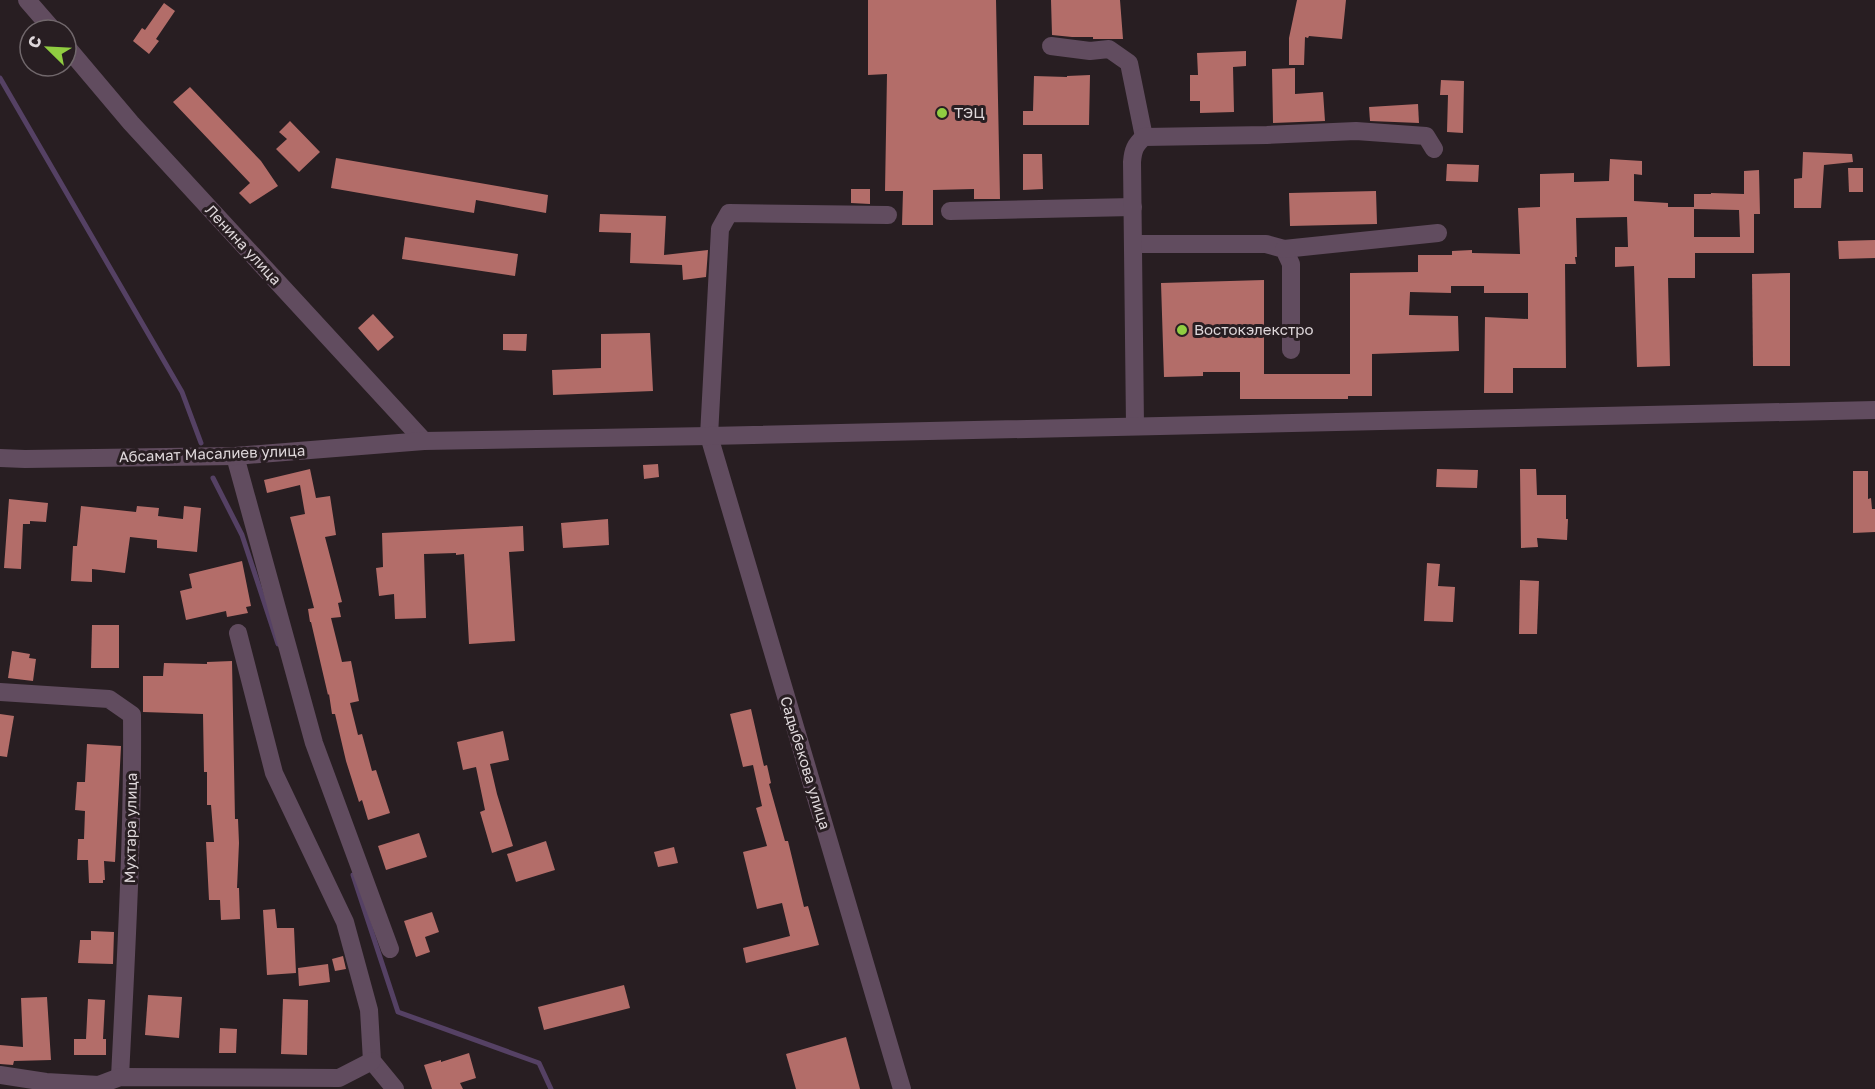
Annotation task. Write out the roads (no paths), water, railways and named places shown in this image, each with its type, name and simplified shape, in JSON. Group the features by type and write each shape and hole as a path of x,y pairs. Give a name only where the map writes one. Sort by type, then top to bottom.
{"street":[{"path":"27,0 43,18"},
{"path":"1051,46 1090,51 1109,49 1129,63 1144,137"},
{"name":"Ленина улица","path":"78,60 131,123 424,441"},
{"path":"1135,426 1133,150 1137,142 1144,137 1267,135 1356,130 1426,136 1434,149"},
{"path":"950,211 1133,207"},
{"name":"Садыбекова улица","path":"888,215 729,213 720,229 708,436 902,1089"},
{"path":"1133,244 1266,244 1284,249 1438,233"},
{"path":"1284,249 1291,264 1291,350"},
{"name":"Абсамат Масалиев улица","path":"0,458 235,456 424,441 1875,410"},
{"path":"235,456 315,742 390,949"},
{"path":"238,633 273,773 345,922 369,1010 372,1061 395,1089"},
{"name":"Мухтара улица","path":"0,692 109,699 132,716 130,894 120,1077"},
{"path":"0,1074 46,1082 99,1085 120,1077 339,1078 372,1061"}],"waterway":[{"path":"0,78 182,392 201,443"},
{"path":"213,478 242,535 278,644"},
{"path":"353,875 398,1012 539,1063 551,1089"}],"place":[{"name":"ТЭЦ","path":"942,113"},
{"name":"Востокэлекстро","path":"1182,330"}]}
